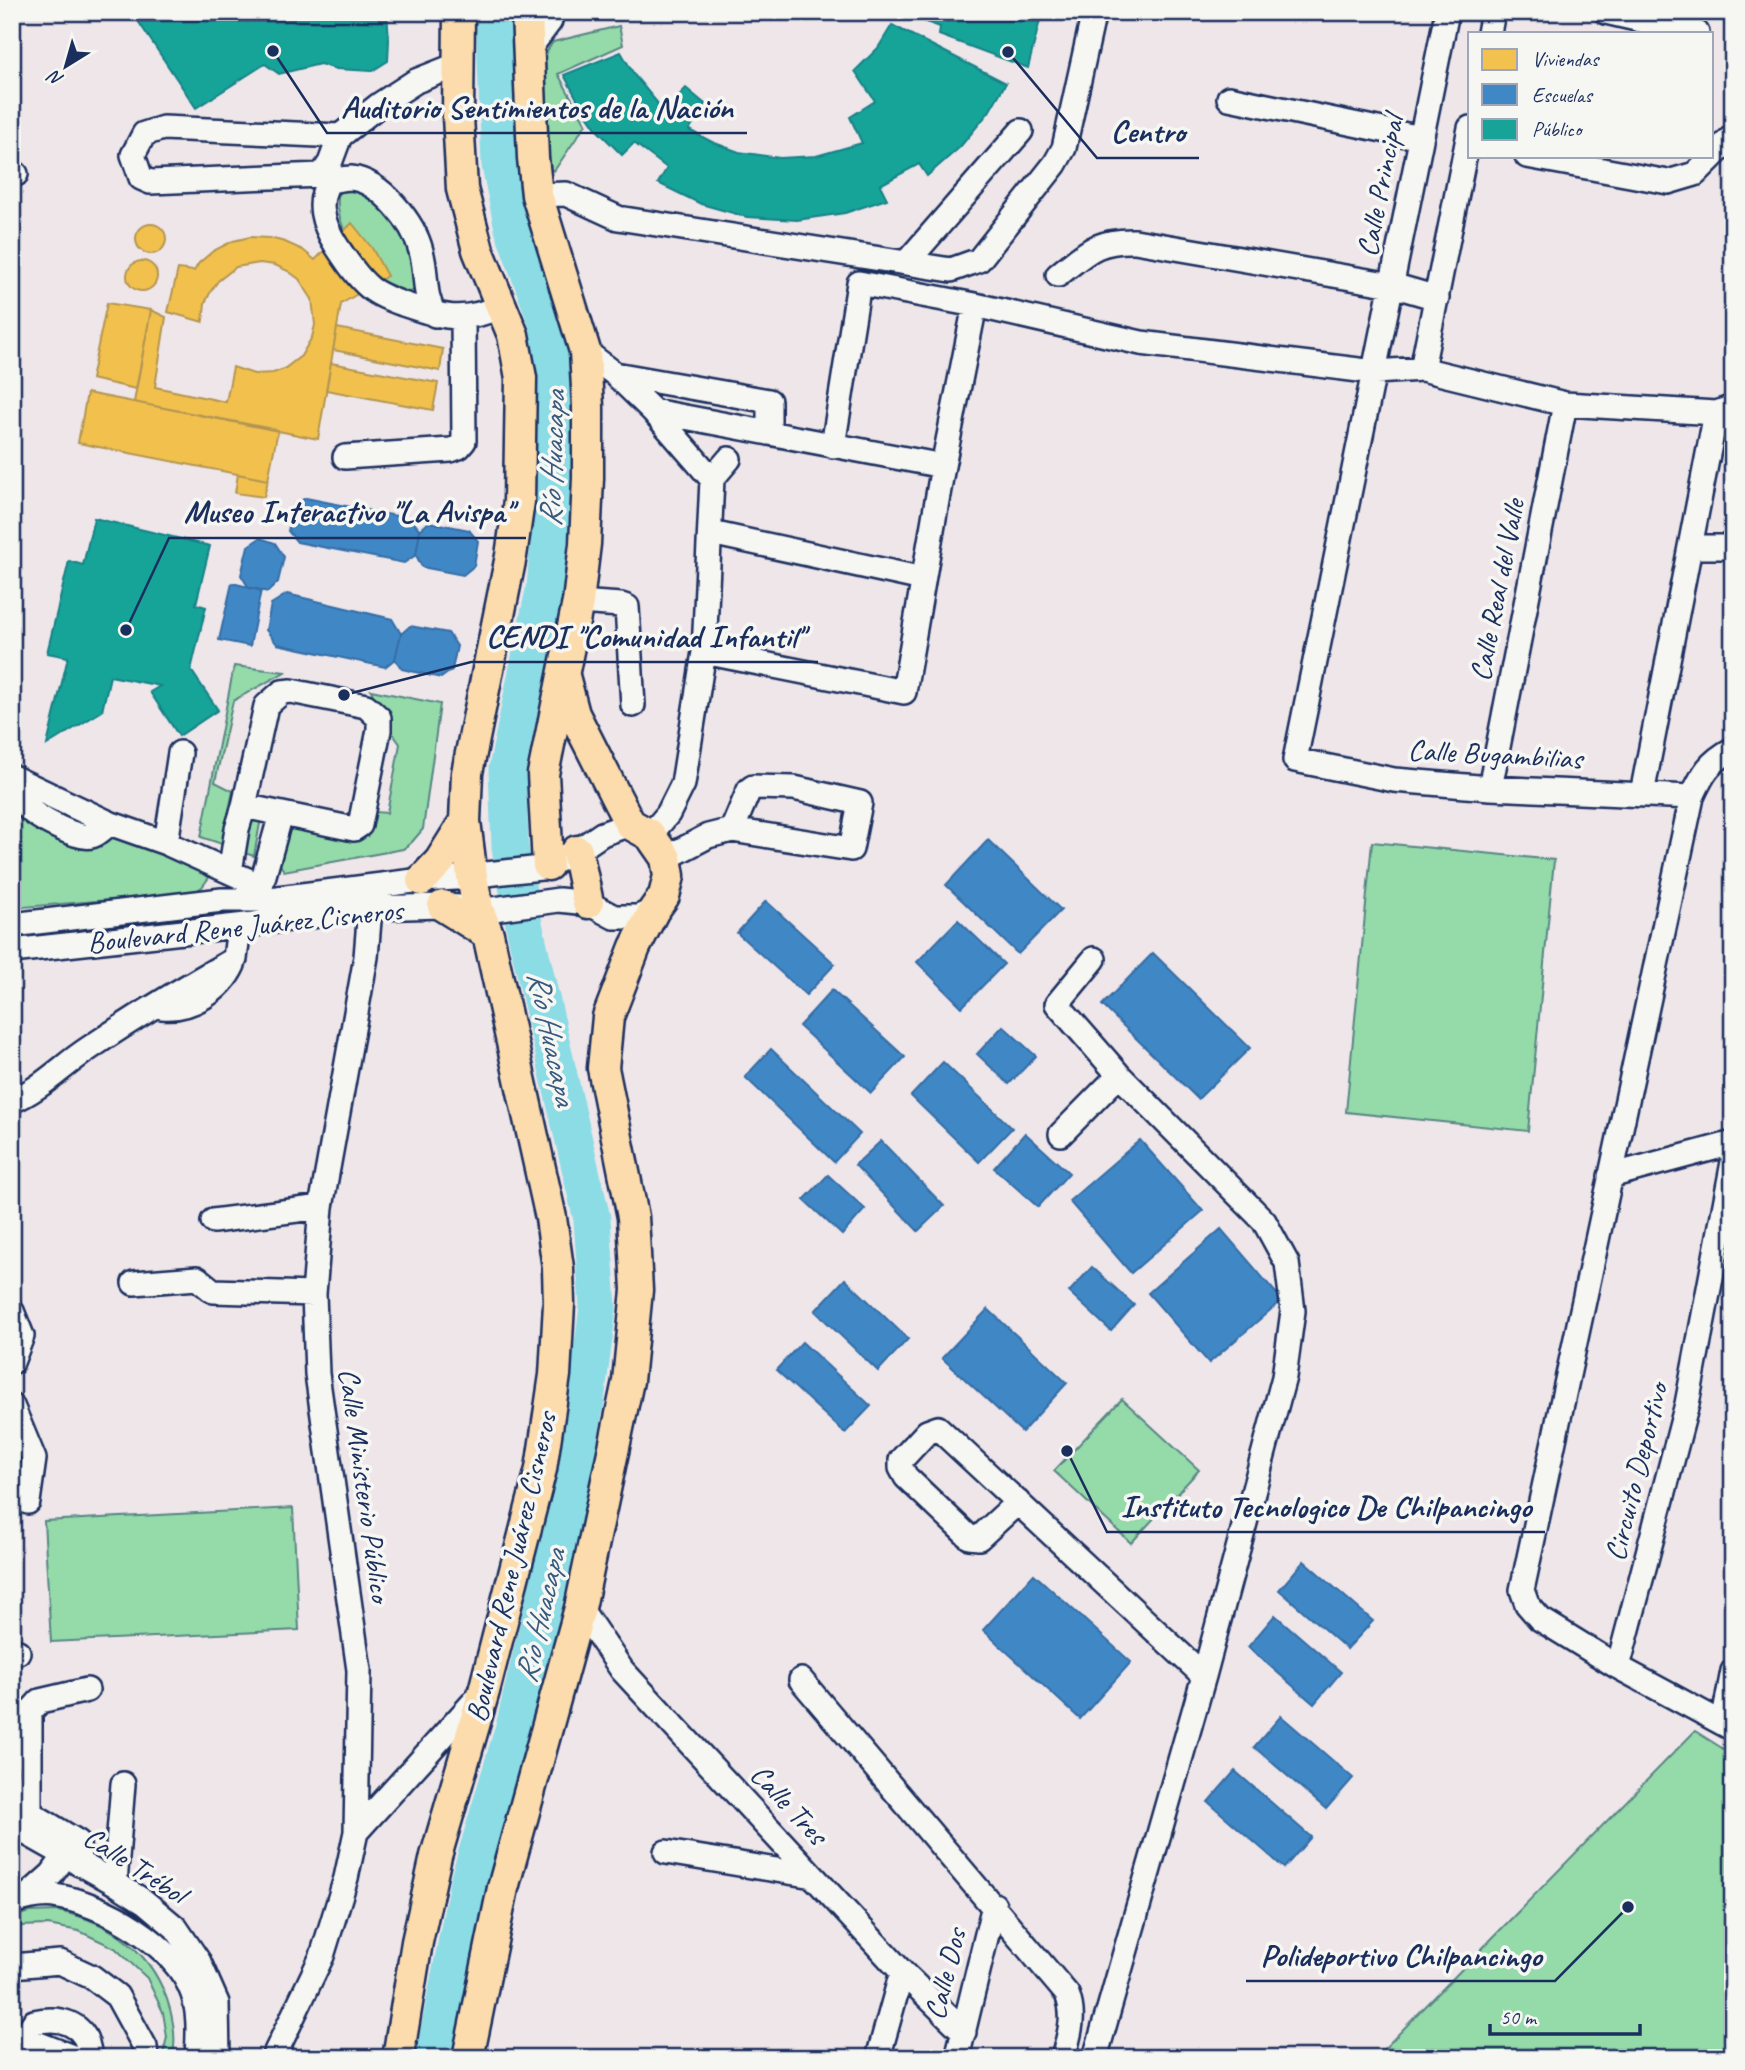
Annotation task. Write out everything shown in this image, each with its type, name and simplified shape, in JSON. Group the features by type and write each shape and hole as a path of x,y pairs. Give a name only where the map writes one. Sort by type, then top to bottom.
{"main road":[{"name":"Boulevard Rene Juárez Cisneros","path":"398,2058 417,1942 436,1856 484,1691 541,1469 555,1375 559,1304 558,1268 551,1218 465,821 467,773 512,556 519,500 521,377 513,335 478,250 462,189 458,116 459,12"},
{"path":"527,12 537,195 585,351 588,478 585,544 578,602 543,774 544,866"},
{"path":"468,2058 503,1888 580,1608 628,1381 637,1290 633,1217 603,1068 608,1017 635,947 664,896 669,876 574,714 564,677"},
{"path":"422,880 440,862 465,821"},
{"path":"577,851 588,903"},
{"path":"443,906 487,918"}],"street":[{"path":"529,49 550,21 551,12"},
{"path":"537,195 566,194 618,218 951,270 979,260 1065,148 1094,12"},
{"name":"Calle Principal","path":"1295,760 1447,12"},
{"path":"1489,32 1493,12"},
{"path":"1605,12 1692,32"},
{"path":"460,64 415,81 340,136 325,178 321,211 331,237 359,277 371,289 435,315 482,315 501,306"},
{"path":"1230,98 1422,138"},
{"path":"340,136 163,128 144,134 133,155 141,178 150,181 353,178 371,185 402,214 421,250 428,302 435,315"},
{"path":"906,263 1021,131"},
{"path":"1714,155 1733,136"},
{"path":"1422,369 1468,144"},
{"path":"1538,158 1668,182 1695,174 1711,158"},
{"path":"1058,275 1095,246 1115,240 1135,241 1392,285 1437,298"},
{"path":"833,446 859,284 975,305 1141,343 1375,372 1422,369 1565,404 1724,410 1691,547 1642,793"},
{"path":"704,652 904,692 943,466 975,305"},
{"path":"345,457 452,450 459,447 464,441 463,317"},
{"path":"585,351 653,411 712,480"},
{"path":"614,374 769,401 769,433"},
{"name":"Calle Real del Valle","path":"1490,788 1565,404"},
{"path":"653,411 943,466"},
{"path":"649,839 667,814 683,784 704,652 712,480 729,458"},
{"path":"711,533 923,579"},
{"path":"1691,547 1733,547"},
{"path":"578,602 621,604 627,607 633,705"},
{"path":"230,872 243,810 266,706 282,692 291,691 366,706 379,718 379,730 359,825 349,829 243,810"},
{"path":"1733,749 1703,771 1692,797 1522,1590 1527,1604 1539,1619 1618,1667 1728,1726 1733,1671"},
{"path":"166,843 180,753"},
{"name":"Calle Bugambilias","path":"1295,760 1394,780 1490,788 1692,797"},
{"path":"12,777 109,824 166,843 230,872 262,893 280,818"},
{"path":"753,787 794,788 860,803 851,849 732,830 749,790 753,787"},
{"name":"Boulevard Rene Juárez Cisneros","path":"12,925 262,893 479,876 544,866 577,851 601,834 649,839 708,836 732,830"},
{"path":"487,918 547,901 588,903 614,917 638,917 654,910"},
{"name":"Boulevard Rene Juárez Cisneros","path":"12,951 239,926 370,908 443,906"},
{"name":"Calle Ministerio Público","path":"273,2058 322,1956 346,1878 356,1832 359,1670 317,1374 314,1294 321,1207 366,957 370,908"},
{"path":"12,1101 43,1084 85,1051 155,1006 235,959 239,926"},
{"path":"1094,958 1056,1004 1119,1074 1264,1221 1287,1263 1293,1311 1284,1377 1204,1676 1095,2058"},
{"path":"1061,1134 1119,1074"},
{"path":"1610,1176 1733,1143"},
{"name":"Circuito Deportivo","path":"1618,1667 1687,1404 1733,1162"},
{"path":"213,1221 321,1207"},
{"path":"134,1283 197,1278 213,1291 314,1294"},
{"path":"12,1311 22,1336 12,1362"},
{"path":"12,1406 34,1459 28,1502"},
{"path":"1018,1502 979,1538 974,1539 906,1477 901,1468 901,1460 927,1432 938,1428 1018,1502 1204,1676"},
{"name":"Calle Tres","path":"580,1608 622,1670 902,1972 964,2032"},
{"path":"801,1679 1067,1994 1072,2007 1073,2024 1063,2058"},
{"path":"19,1900 72,1860 78,1842 23,1823 30,1712 40,1701 87,1690"},
{"path":"356,1832 484,1691"},
{"path":"115,1883 123,1784"},
{"path":"666,1852 813,1876"},
{"name":"Calle Trébol","path":"72,1860 145,1902 176,1928 200,1962 217,2003 218,2058"},
{"name":"Calle Trébol","path":"19,1900 53,1895 96,1907 131,1925 173,1961 192,1992 199,2016 197,2058"},
{"name":"Calle Dos","path":"957,2058 994,1905"},
{"path":"12,1966 60,1962 92,1977 117,1996 145,2047 146,2058"},
{"path":"878,2058 902,1972"},
{"path":"75,2058 26,2039 25,2035 34,2022 48,2019 71,2024 85,2037 90,2058"}],"green space":[{"path":"619,26 623,45 558,74 586,124 554,171 545,166 538,74 545,54 553,42"},
{"path":"351,190 366,194 381,203 404,228 418,282 415,289 408,293 395,290 381,281 357,255 341,222 338,206 339,192"},
{"path":"234,666 285,672 233,701 215,782 233,791 222,844 201,837"},
{"path":"371,690 440,704 423,829 403,849 284,871 277,860 288,823 366,826 376,812 387,813 400,744 383,720"},
{"path":"12,809 76,842 117,835 213,872 202,887 193,893 12,908"},
{"path":"247,815 261,818 254,856 238,851"},
{"path":"1372,842 1554,860 1528,1131 1346,1112"},
{"path":"1122,1399 1199,1470 1131,1543 1054,1471"},
{"path":"293,1508 299,1630 51,1642 44,1521"},
{"path":"1695,1731 1733,1755 1733,2058 1375,2058"},
{"path":"57,1911 96,1923 113,1932 142,1956 163,1989 170,2009 174,2034 172,2058 162,2058 167,2037 163,2012 147,1978 115,1948 79,1931 48,1925 20,1926 12,1930 12,1917 30,1912"}],"building: Viviendas":[{"path":"352,223 372,248 387,276 341,304 318,439 134,402 151,310 166,317 155,387 226,402 233,367 254,374 273,373 284,369 301,356 312,337 315,325 312,299 299,279 288,271 275,265 260,263 236,267 218,281 211,291 205,303 203,322 168,312 178,269 194,271 213,251 233,241 250,237 285,242 303,250 315,260"},
{"path":"151,224 157,225 165,233 165,245 157,253 151,254 145,253 137,245 136,239 137,233 145,225"},
{"path":"142,261 153,265 157,276 153,287 142,291 131,287 127,276 131,265"},
{"path":"107,303 151,310 136,389 91,379"},
{"path":"337,328 443,349 440,371 333,350"},
{"path":"331,363 438,383 433,410 326,390"},
{"path":"87,393 278,430 268,480 78,443"},
{"path":"238,474 268,480 264,497 235,493"}],"building: Escuelas":[{"path":"306,498 411,519 420,530 416,555 404,563 297,542 288,531 294,504"},
{"path":"429,522 469,530 478,541 474,566 463,575 422,567 416,555 420,530"},
{"path":"260,538 275,543 284,557 278,582 268,592 249,588 241,575 248,546"},
{"path":"232,583 261,590 250,646 219,640"},
{"path":"287,594 392,619 401,634 395,659 385,667 277,644 266,630 271,604"},
{"path":"410,626 448,633 457,646 452,670 441,678 402,669 395,659 401,634"},
{"path":"988,840 1061,910 1018,954 946,885"},
{"path":"766,901 835,964 806,995 737,933"},
{"path":"958,920 1004,964 962,1007 917,962"},
{"path":"1153,953 1250,1048 1198,1099 1102,1005"},
{"path":"832,990 905,1057 871,1093 799,1026"},
{"path":"1003,1026 1036,1056 1009,1084 977,1054"},
{"path":"771,1049 860,1134 834,1162 745,1077"},
{"path":"943,1062 1012,1128 979,1162 911,1096"},
{"path":"1025,1133 1069,1173 1038,1207 994,1168"},
{"path":"1140,1140 1203,1211 1131,1273 1069,1201"},
{"path":"881,1141 944,1206 918,1231 855,1165"},
{"path":"828,1175 865,1209 842,1235 804,1200"},
{"path":"1221,1229 1282,1300 1209,1363 1148,1293"},
{"path":"1092,1267 1134,1305 1111,1331 1069,1292"},
{"path":"845,1279 908,1339 878,1371 815,1311"},
{"path":"988,1309 1067,1383 1022,1432 942,1358"},
{"path":"802,1342 871,1406 845,1433 776,1370"},
{"path":"1304,1561 1373,1621 1347,1649 1279,1590"},
{"path":"1034,1574 1131,1662 1080,1719 983,1630"},
{"path":"1275,1615 1341,1672 1314,1704 1248,1647"},
{"path":"1281,1716 1353,1778 1326,1809 1254,1747"},
{"path":"1235,1771 1311,1837 1284,1868 1208,1802"}],"building: Público":[{"path":"132,12 387,12 388,61 372,71 336,69 320,64 279,74 265,64 196,108"},
{"path":"899,12 1042,12 1028,68 939,35 940,27"},
{"path":"892,25 1006,83 989,112 960,147 927,176 919,164 880,185 887,199 845,213 797,220 747,217 701,204 658,183 667,168 634,143 622,155 598,131 564,75 621,52 635,76 664,111 686,88 705,104 689,130 739,152 780,158 816,156 862,143 850,117 875,101 855,71 878,48"},
{"path":"94,518 210,546 196,604 206,607 191,670 218,710 179,736 150,692 160,686 110,676 102,711 47,745 68,657 47,653 69,561 83,565"}],"waterway":[{"name":"Río Huacapa","path":"434,2058 468,1883 514,1727 566,1510 586,1400 598,1307 592,1219 525,929 510,848 507,769 545,586 555,476 556,383 548,325 513,228 500,165 494,12"}],"place":[{"name":"Auditorio Sentimientos de la Nación","path":"273,51"},
{"name":"Centro","path":"1008,52"},
{"name":"Museo Interactivo \"La Avispa\"","path":"126,630"},
{"name":"CENDI \"Comunidad Infantil\"","path":"344,695"},
{"name":"Instituto Tecnologico De Chilpancingo","path":"1067,1451"},
{"name":"Polideportivo Chilpancingo","path":"1628,1907"}]}
